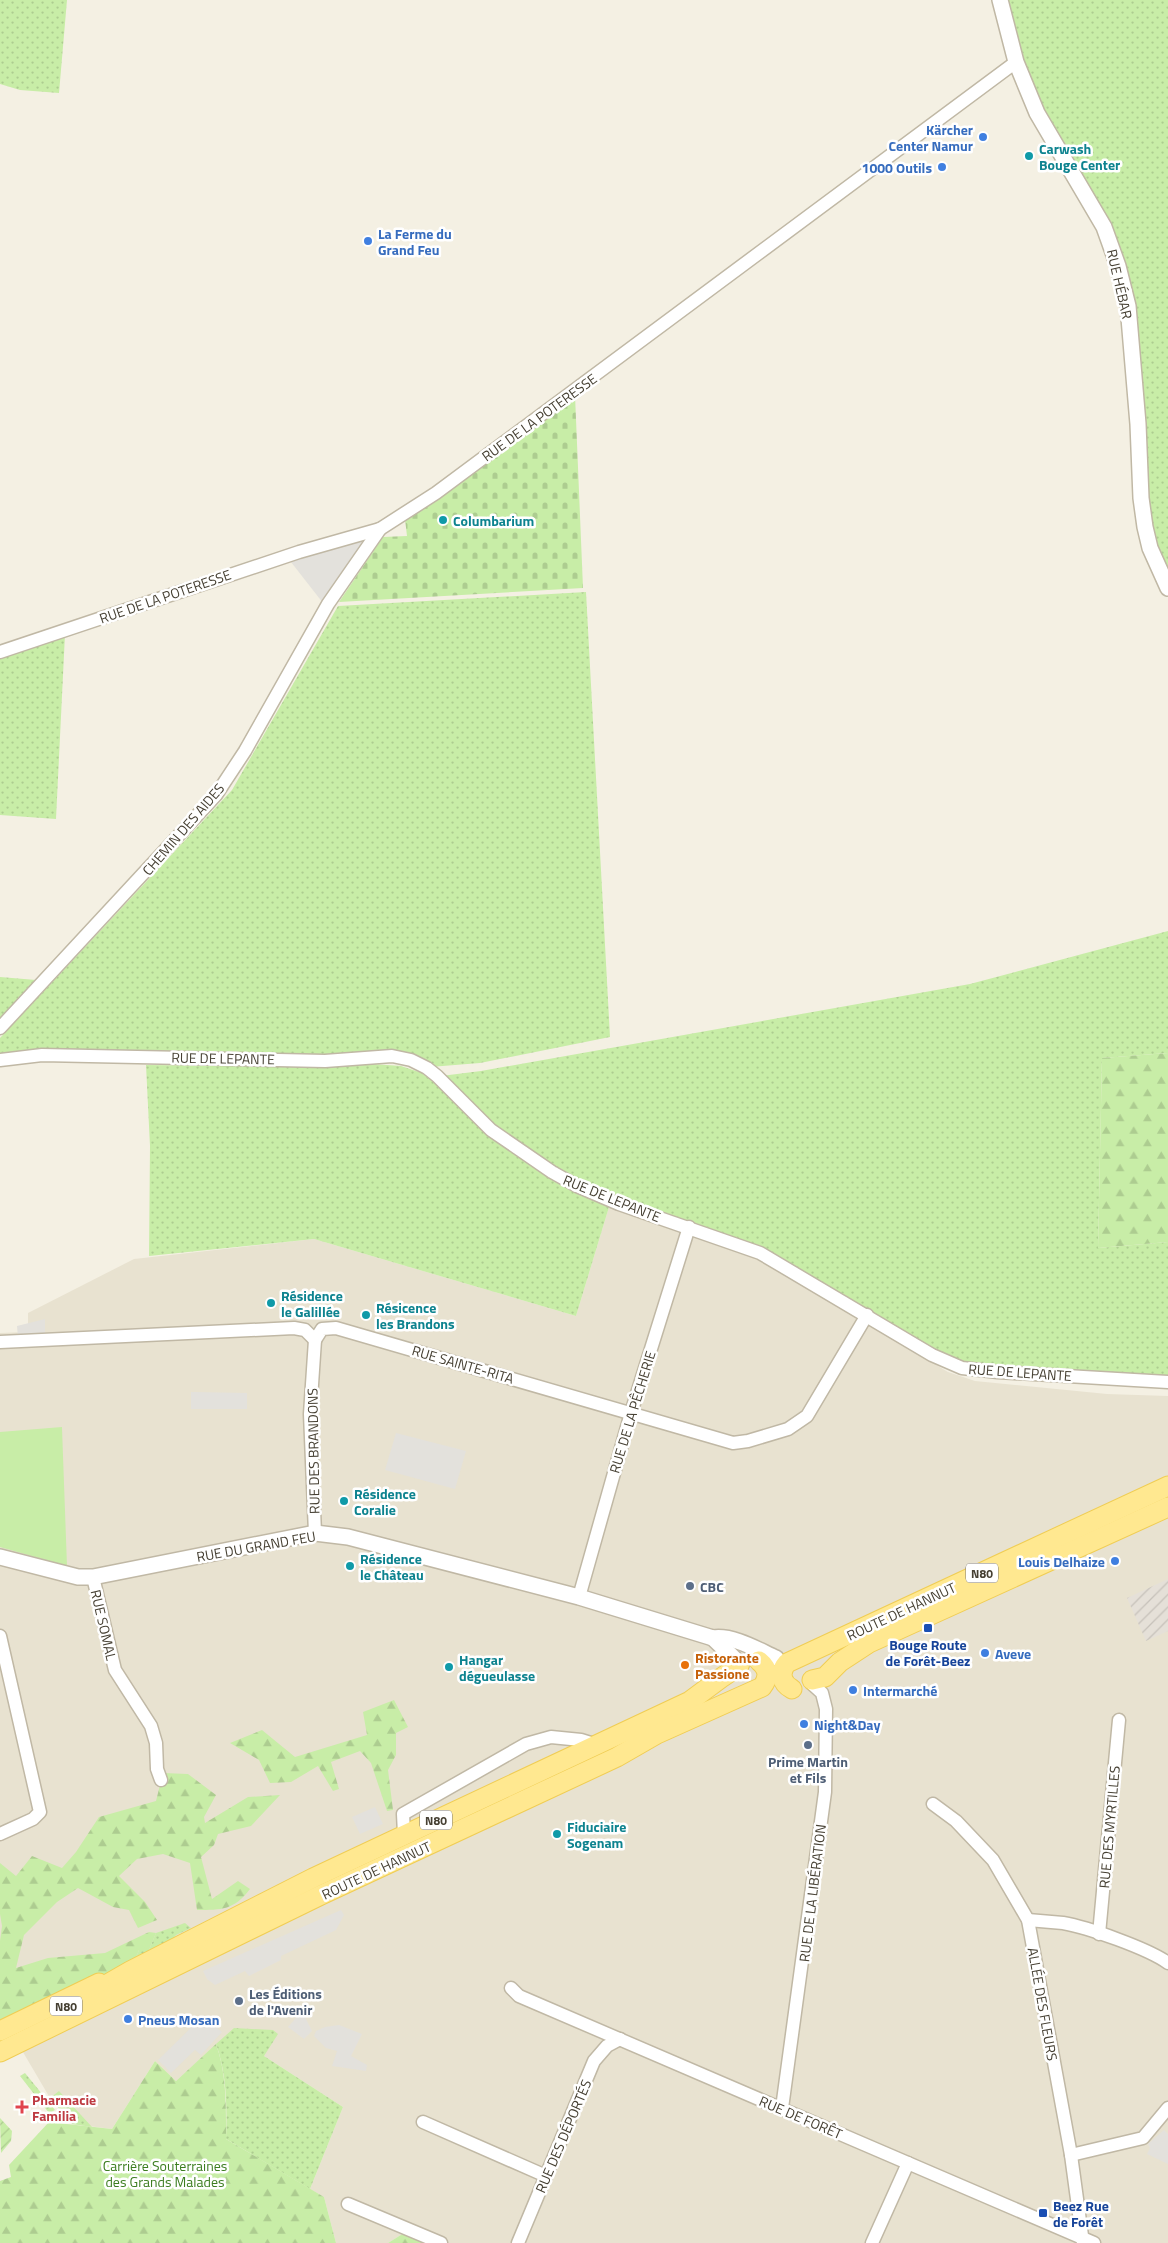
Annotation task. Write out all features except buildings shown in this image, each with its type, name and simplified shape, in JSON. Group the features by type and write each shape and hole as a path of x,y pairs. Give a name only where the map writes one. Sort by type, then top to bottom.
{"main road":[{"name":"ROUTE DE HANNUT","path":"0,2039 106,1986 130,1971 404,1834 690,1701 721,1678 1168,1486"},
{"name":"ROUTE DE HANNUT","path":"0,2052 322,1895 617,1757 657,1734 755,1690 766,1694 782,1694 792,1689 802,1690 811,1682 825,1677 840,1662 869,1643 1168,1507"},
{"path":"755,1690 742,1687 737,1677 764,1660 808,1663 813,1674 811,1682"},
{"path":"764,1660 785,1666 782,1677 787,1687 792,1689"},
{"path":"0,2031 103,1981 130,1971"},
{"path":"0,2060 40,2039 45,2030"}],"street":[{"name":"RUE HÉBAR","path":"1000,0 1016,62 1037,113 1104,227 1118,266 1128,306 1138,424 1141,498 1145,527 1150,548 1168,588"},
{"name":"RUE DE LA POTERESSE","path":"0,652 299,552 380,529 436,493 1016,62"},
{"name":"CHEMIN DES AIDES","path":"0,1028 216,795 245,751 328,604 380,529"},
{"name":"RUE DE LEPANTE","path":"0,1060 42,1056 325,1060 392,1056 411,1060 427,1068 491,1130 552,1172 618,1204 760,1253 932,1355 962,1368 1168,1382"},
{"name":"RUE DE LA PÊCHERIE","path":"579,1597 632,1413 689,1228"},
{"name":"RUE SAINTE-RITA","path":"315,1340 322,1329 336,1328 733,1443 748,1441 788,1429 807,1416 867,1315"},
{"path":"0,1342 294,1328 305,1330 315,1340"},
{"name":"RUE DES BRANDONS","path":"315,1340 310,1414 315,1533"},
{"name":"RUE DU GRAND FEU","path":"0,1557 78,1577 93,1577 315,1533 348,1537 579,1597 713,1638 764,1660"},
{"name":"RUE SOMAL","path":"93,1577 115,1670 151,1726 156,1742 157,1770 161,1780"},
{"path":"0,1636 40,1812 33,1818 0,1834"},
{"name":"RUE DE LA LIBÉRATION","path":"782,2108 825,1792 826,1709 822,1693 811,1682"},
{"name":"RUE DES MYRTILLES","path":"1099,1934 1119,1720"},
{"name":"ROUTE DE HANNUT","path":"404,1834 403,1814 526,1744 551,1737 582,1740 597,1745"},
{"name":"ALLÉE DES FLEURS","path":"933,1804 956,1821 993,1860 1028,1920 1087,2242"},
{"path":"1028,1920 1065,1924 1099,1934 1155,1954 1168,1963"},
{"name":"RUE DE FORÊT","path":"511,1988 519,1996 782,2108 1087,2242"},
{"name":"RUE DES DÉPORTÉS","path":"518,2243 594,2061 607,2046 620,2039"},
{"path":"1071,2155 1143,2138 1168,2108"},
{"path":"423,2122 546,2176"},
{"path":"872,2243 908,2163"},
{"path":"348,2204 441,2243"}],"shaded area":[{"path":"368,536 323,603 291,562"},
{"path":"609,1207 759,1259 948,1372 975,1381 1107,1394 1168,1396 1168,2243 427,2243 404,2233 388,2243 336,2243 324,2197 310,2189 343,2107 264,2056 226,2036 176,2081 155,2061 112,2129 72,2124 50,2098 0,2013 0,1333 28,1332 28,1313 134,1259 314,1239 576,1316"},
{"path":"45,1319 45,1336 18,1338 17,1326"},
{"path":"191,1392 247,1393 247,1409 191,1409"},
{"path":"396,1433 466,1451 455,1489 385,1470"},
{"path":"1168,1579 1168,1631 1146,1641 1127,1598"},
{"path":"375,1807 383,1824 360,1834 352,1817"},
{"path":"341,1910 344,1915 336,1930 281,1956 281,1960 249,1976 245,1971 215,1985 207,1979 203,1971"},
{"path":"304,2015 312,2031 304,2039 288,2027 296,2018"},
{"path":"203,2016 222,2032 201,2055 195,2050 171,2073 158,2060"},
{"path":"339,2025 362,2034 351,2056 367,2065 366,2071 332,2066 337,2051 326,2048 314,2036 316,2031 325,2027"},
{"path":"1164,2130 1168,2134 1168,2164 1147,2154 1150,2148 1148,2144"}],"green space":[{"path":"0,0 67,0 59,93 20,90 0,84"},
{"path":"1007,0 1168,0 1168,579 1160,561 1148,511 1124,267 1045,116 1022,62"},
{"path":"575,395 583,588 339,602 383,537 407,536 405,519"},
{"path":"586,592 610,1037 480,1063 430,1067 402,1056 0,1057 0,1038 232,790 338,606"},
{"path":"65,634 56,819 0,815 0,657"},
{"path":"1168,931 1168,1053 1102,1058 1098,1248 1168,1242 1168,1378 975,1366 949,1360 760,1249 624,1201 565,1173 521,1146 480,1114 441,1076 481,1071 970,984"},
{"path":"0,977 36,980 0,1020"},
{"path":"1168,1053 1168,1242 1098,1248 1102,1058"},
{"path":"373,1064 401,1066 422,1073 436,1084 482,1130 509,1150 583,1196 609,1207 576,1316 314,1239 149,1256 150,1146 146,1065 319,1067"},
{"path":"62,1427 67,1566 0,1547 0,1432"},
{"path":"394,1700 408,1727 396,1733 396,1755 388,1770 393,1810 387,1811 371,1763 360,1751 331,1762 339,1789 333,1791 318,1766 291,1782 270,1783 259,1760 230,1743 262,1730 295,1757 367,1735 363,1712"},
{"path":"163,1773 188,1774 216,1795 204,1817 205,1823 248,1797 280,1795 251,1826 218,1834 214,1845 201,1857 212,1899 238,1881 250,1889 233,1905 214,1910 197,1910 190,1863 163,1854 137,1859 119,1876 145,1902 157,1920 138,1928 129,1910 113,1907 78,1888 57,1902 24,1935 16,1968 48,1958 105,1953 149,1932 156,1933 149,1950 139,1950 135,1960 0,2028 0,1941 2,1926 0,1914 0,1863 16,1876 32,1856 62,1868 76,1852 99,1817 156,1801"},
{"path":"185,1923 191,1928 176,1935 168,1945 135,1960 139,1950 149,1950 156,1933"},
{"path":"234,2028 273,2030 278,2034 264,2056 343,2107 310,2189 226,2139 224,2079 216,2044"},
{"name":"Carrière Souterraines des Grands Malades","path":"216,2044 224,2079 226,2139 324,2197 336,2243 0,2243 0,2181 11,2177 9,2165 49,2122 112,2129 155,2061 176,2081"},
{"path":"25,2073 55,2110 49,2113 20,2076"},
{"path":"59,2091 92,2127 72,2124 50,2098"},
{"path":"0,2118 12,2131 11,2141 1,2153"},
{"path":"404,2233 427,2243 388,2243"}],"place":[{"name":"Kärcher Center Namur","path":"983,137"},
{"name":"Carwash Bouge Center","path":"1029,156"},
{"name":"1000 Outils","path":"942,167"},
{"name":"La Ferme du Grand Feu","path":"368,241"},
{"name":"Columbarium","path":"443,520"},
{"name":"Résidence le Galillée","path":"271,1303"},
{"name":"Résicence les Brandons","path":"366,1315"},
{"name":"Résidence Coralie","path":"344,1501"},
{"name":"Louis Delhaize","path":"1115,1561"},
{"name":"Résidence le Château","path":"350,1566"},
{"name":"CBC","path":"690,1586"},
{"name":"Bouge Route de Forêt-Beez","path":"928,1628"},
{"name":"Aveve","path":"985,1653"},
{"name":"Ristorante Passione","path":"685,1665"},
{"name":"Hangar dégueulasse","path":"449,1667"},
{"name":"Intermarché","path":"853,1690"},
{"name":"Night&Day","path":"804,1724"},
{"name":"Prime Martin et Fils","path":"808,1745"},
{"name":"Fiduciaire Sogenam","path":"557,1834"},
{"name":"Les Éditions de l'Avenir","path":"239,2001"},
{"name":"Pneus Mosan","path":"128,2019"},
{"name":"Pharmacie Familia","path":"22,2107"},
{"name":"Beez Rue de Forêt","path":"1043,2213"}]}
